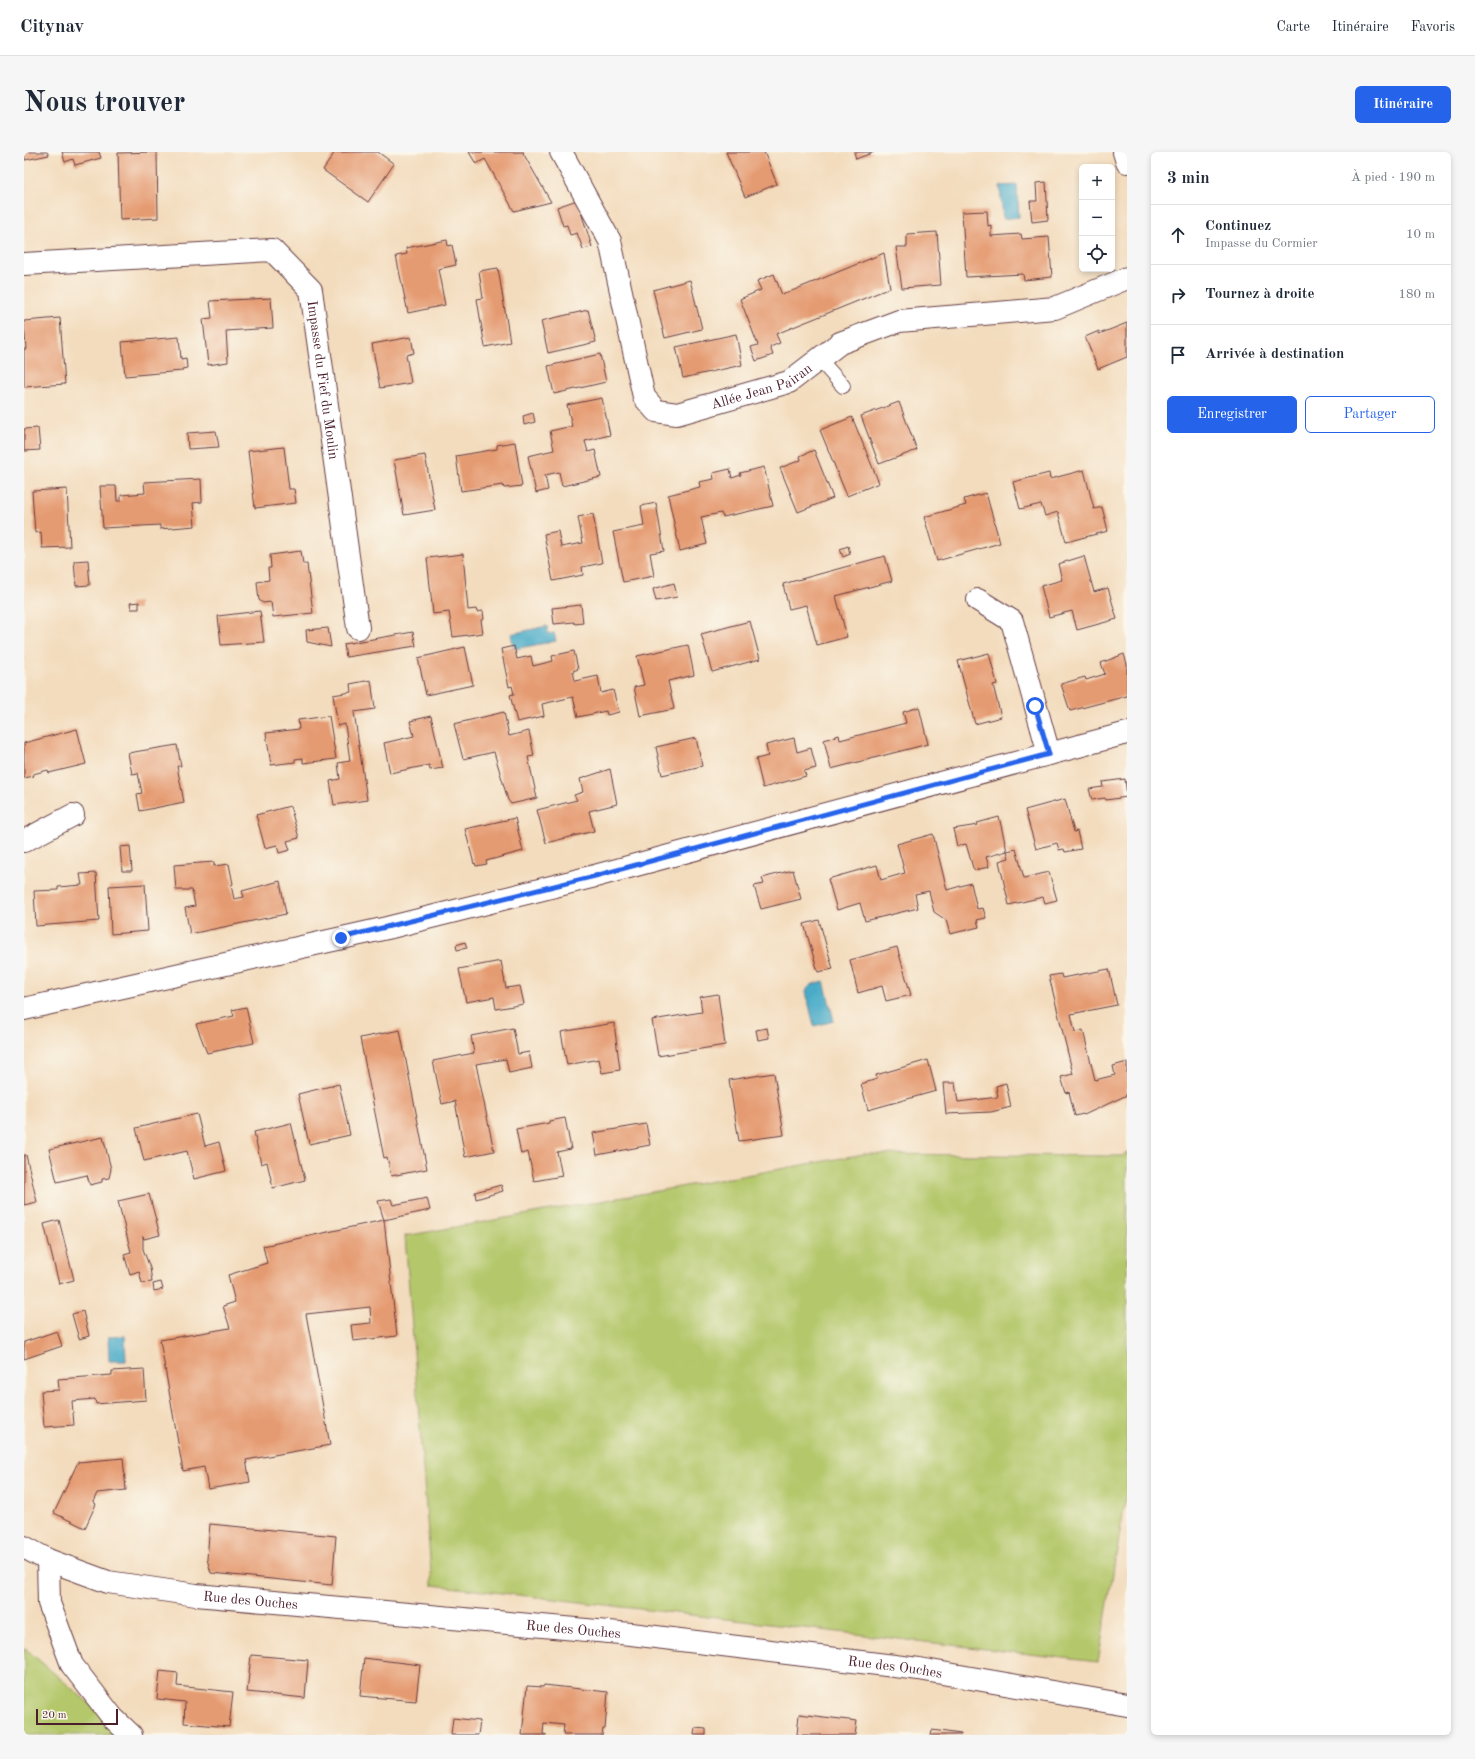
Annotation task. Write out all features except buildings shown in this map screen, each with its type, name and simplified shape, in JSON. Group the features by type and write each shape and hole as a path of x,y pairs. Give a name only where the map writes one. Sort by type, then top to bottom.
{"street":[{"name":"Allée Jean Pairan","path":"561,152 610,241 644,397 656,411 677,414 789,382 840,343 899,320 1055,308 1127,278"},
{"path":"1124,152 1127,162"},
{"name":"Impasse du Fief du Moulin","path":"24,264 272,250 311,290 358,628"},
{"path":"978,600 1012,621 1049,754"},
{"path":"24,1009 386,928 603,874 1127,733"},
{"path":"24,841 73,815"},
{"name":"Rue des Ouches","path":"24,1547 48,1560 108,1582 196,1595 638,1635 919,1669 1127,1705"},
{"path":"48,1560 48,1603 72,1665 113,1718 131,1735"}],"lane":[{"path":"819,359 843,386"}],"green space":[{"path":"1127,1151 1127,1490 1098,1662 432,1585 405,1236 864,1154 1123,1156"},
{"path":"24,1649 26,1649 126,1735 24,1735"}],"water":[{"path":"1017,185 1019,217 1003,219 1000,186"},
{"path":"547,626 548,634 554,633 556,641 514,649 511,634"},
{"path":"824,981 834,1021 814,1026 806,992 810,986"},
{"path":"125,1336 126,1361 109,1361 108,1337"}],"route":[{"path":"341,938 595,876 1049,754 1035,706"}]}
